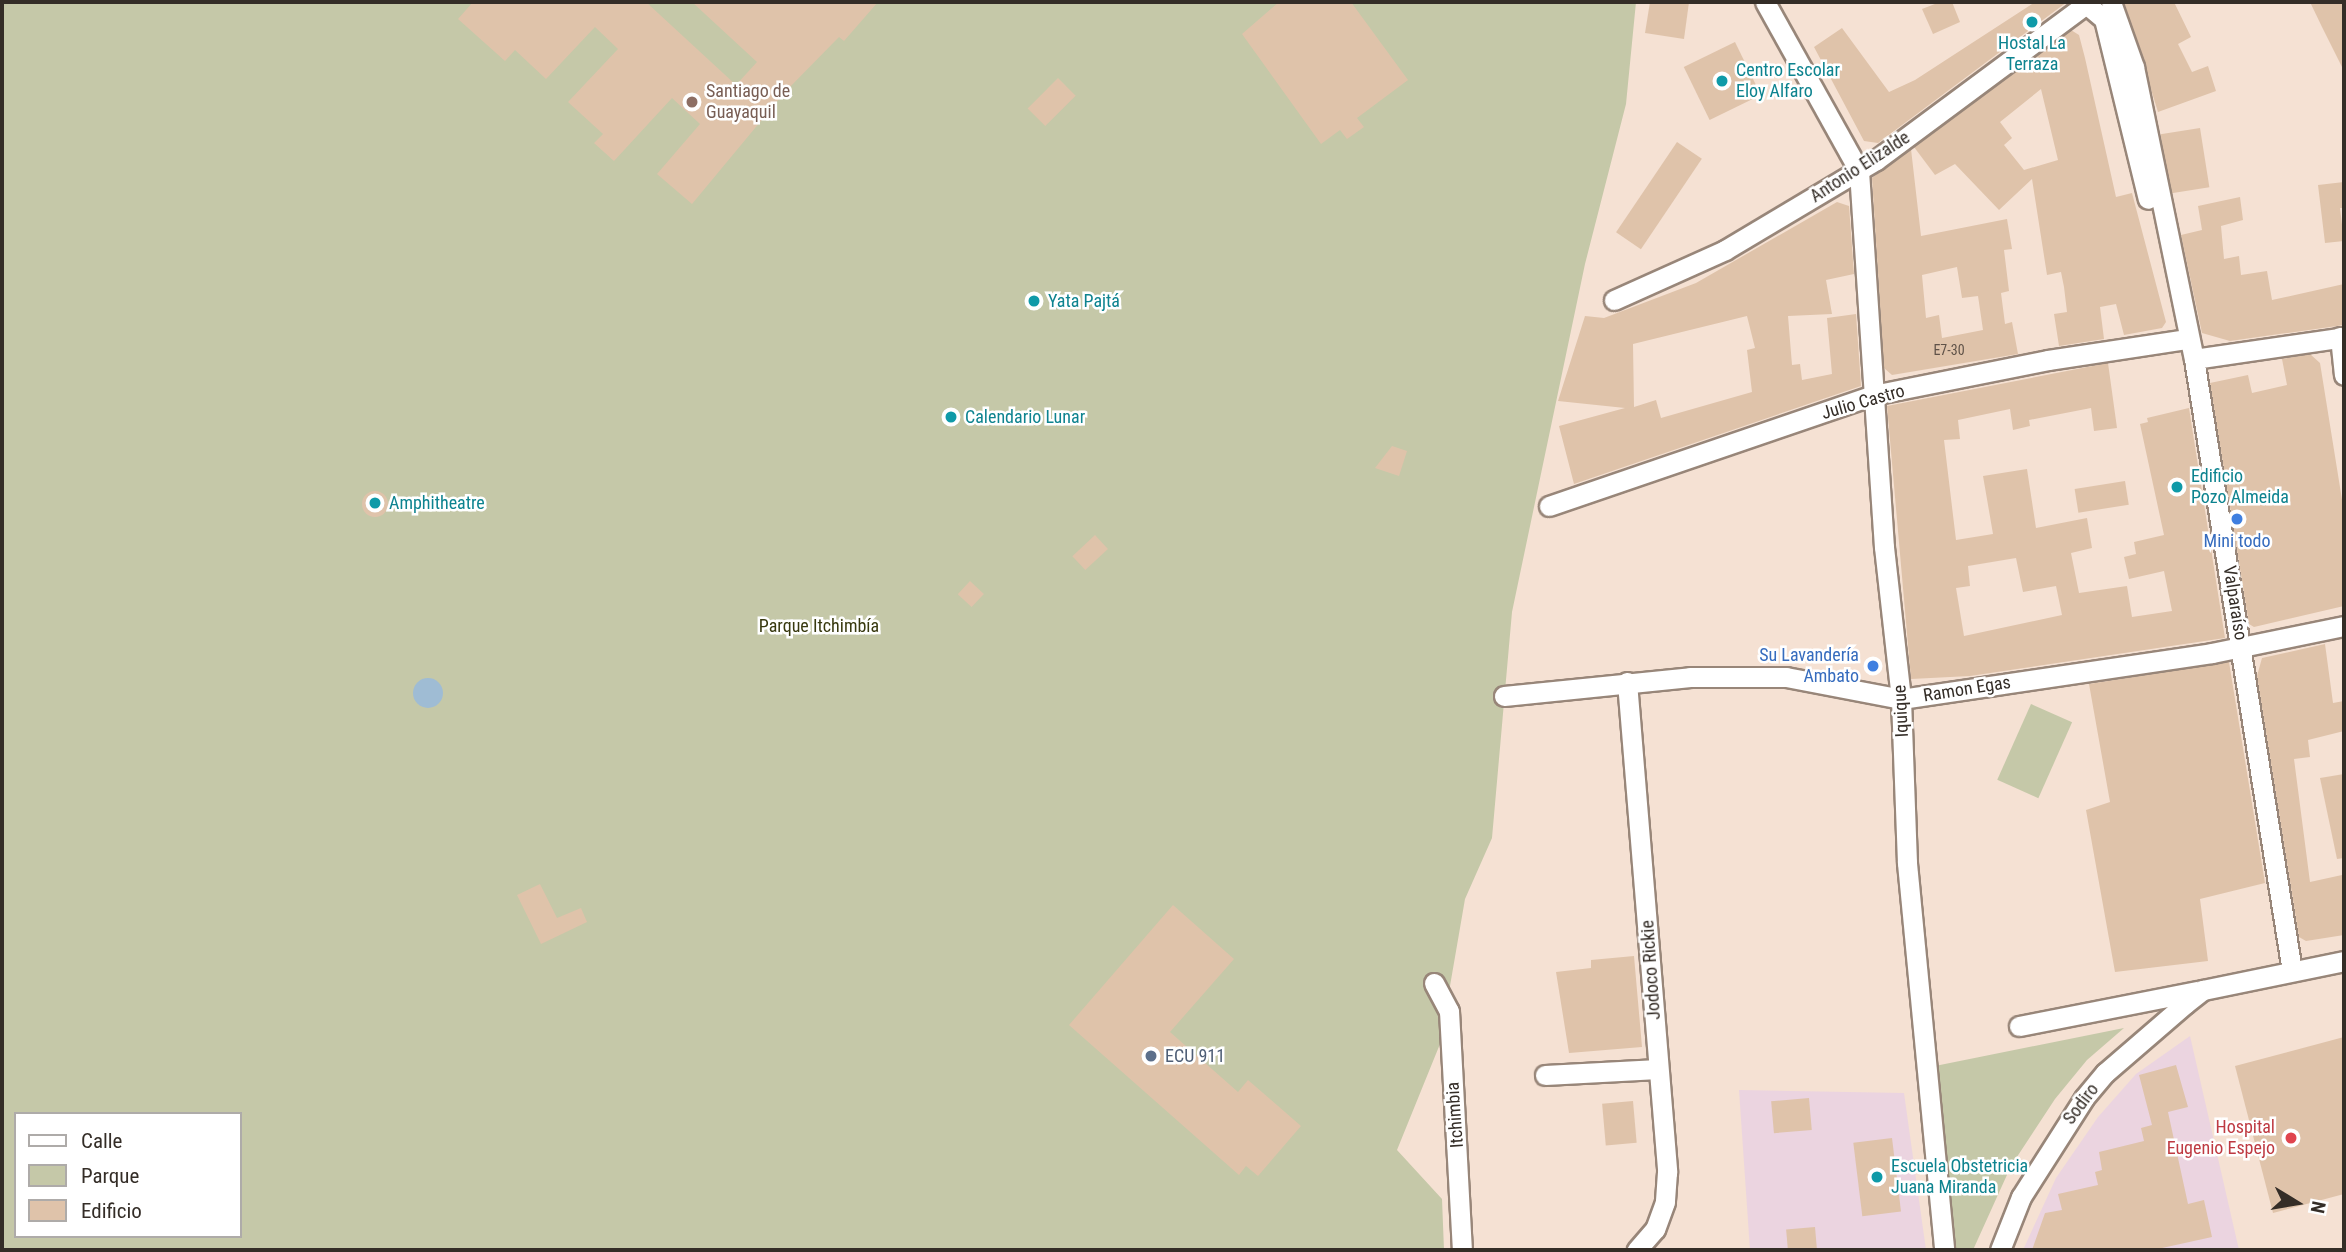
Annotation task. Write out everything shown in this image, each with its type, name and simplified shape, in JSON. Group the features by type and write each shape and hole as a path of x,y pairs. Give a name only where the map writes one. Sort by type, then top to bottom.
{"street":[{"path":"1765,2 1859,171"},
{"name":"Valparaíso","path":"2111,2 2134,67 2166,238 2187,339 2194,359 2292,971"},
{"name":"Antonio Elizalde","path":"1614,300 1725,250 1859,171 2086,4"},
{"name":"Valparaíso","path":"2086,4 2104,19 2146,195 2166,238"},
{"name":"Iquique","path":"1859,171 1884,547 1901,699 1907,863 1944,1250"},
{"path":"2194,359 2342,337 2344,375"},
{"name":"Julio Castro","path":"1549,506 1873,395 2048,360 2187,339"},
{"name":"Ramon Egas","path":"1504,696 1627,682 1786,677 1901,699 2242,648 2344,626"},
{"name":"Jodoco Rickie","path":"1627,682 1667,1172 1665,1202 1654,1229 1637,1250"},
{"name":"Sodiro","path":"2019,1026 2344,961"},
{"name":"Itchimbia","path":"1434,983 1449,1011 1462,1250"},
{"name":"Sodiro","path":"2000,1250 2021,1197 2084,1098 2105,1073 2203,990"},
{"path":"1545,1075 1658,1069"}],"shaded area":[{"path":"2190,1036 2239,1250 2023,1250 2056,1178 2098,1117 2136,1074"},
{"path":"1739,1090 1904,1093 1926,1250 1750,1250"}],"green space":[{"name":"Parque Itchimbía","path":"2,2 1636,2 1626,104 1585,264 1512,612 1492,838 1465,899 1440,1044 1397,1150 1442,1199 1444,1250 2,1250"},
{"path":"2031,704 2072,722 2038,798 1997,780"},
{"path":"2124,1028 2087,1060 2055,1099 2011,1166 1973,1250 1955,1250 1935,1066"}],"water":[{"path":"428,678 439,682 443,693 439,704 428,708 417,704 413,693 417,682"}],"building":[{"name":"Santiago de Guayaquil","path":"473,2 646,2 736,85 757,62 692,2 878,2 844,41 839,37 784,93 692,204 657,174 700,124 672,98 614,161 594,143 603,134 568,102 618,49 595,27 546,79 515,50 505,61 458,19"},
{"path":"1279,2 1351,2 1408,80 1357,118 1364,127 1347,139 1340,130 1321,144 1242,34"},
{"path":"1650,2 1689,2 1684,39 1645,33"},
{"path":"1940,2 1952,2 1960,22 1933,34 1922,9"},
{"path":"2035,2 2067,2 1878,143 1864,141 1814,47 1842,28 1889,92 1915,80"},
{"path":"2124,2 2174,2 2191,37 2178,44 2192,72 2208,66 2216,91 2158,112"},
{"path":"2310,2 2344,2 2344,71 2322,27"},
{"path":"2071,30 2079,35 2116,197 2132,193 2166,322 2162,328 2124,335 2116,304 2100,307 2104,339 2059,346 2054,314 2067,312 2064,287 2061,272 2047,275 2032,179 1999,210 1955,164 1935,175 1914,147","holes":["2041,89 2058,160 2024,170 2004,145 2012,138 2000,122"]},
{"name":"Centro Escolar Eloy Alfaro","path":"1735,42 1761,95 1710,120 1684,67"},
{"path":"1058,78 1076,96 1045,126 1028,108"},
{"path":"2200,128 2209,187 2170,194 2160,134"},
{"path":"1677,142 1702,159 1641,249 1616,232"},
{"path":"1911,149 1921,236 2007,219 2012,249 2004,250 2009,291 2001,293 2005,324 2012,322 2018,354 1892,375 1884,368 1872,178","holes":["1957,267 1962,298 1978,296 1983,330 1942,338 1939,315 1926,318 1922,275"]},
{"path":"2344,182 2344,208 2340,208 2344,241 2325,243 2318,185"},
{"path":"2240,197 2243,220 2221,226 2224,259 2239,256 2241,275 2267,271 2272,300 2344,284 2344,325 2230,341 2202,333 2181,235 2202,230 2198,206"},
{"path":"1837,202 1849,206 1854,274 1826,280 1832,314 1788,316 1792,365 1800,364 1802,380 1832,374 1827,318 1856,314 1861,386 1574,484 1559,426 1625,408 1558,401 1585,316 1604,318 1696,283","holes":["1747,316 1755,348 1747,350 1752,392 1661,418 1656,400 1634,407 1633,344"]},
{"path":"2310,354 2320,363 2344,512 2344,606 2254,627 2249,624 2210,383 2248,375 2252,393 2287,385 2282,359"},
{"path":"2108,363 2117,428 2094,431 2091,408 2029,420 2030,426 2013,430 2010,409 1958,420 1960,439 1944,440 1956,540 1993,534 1983,476 2027,469 2036,528 2087,518 2092,548 2071,553 2079,593 2127,586 2132,617 2172,611 2164,571 2129,579 2124,557 2136,554 2134,542 2164,535 2140,424 2148,422 2147,418 2189,408 2225,638 1970,676 1911,679 1887,406","holes":["2016,558 2023,592 2056,586 2062,615 1964,636 1956,588 1970,586 1968,566"]},
{"path":"1392,446 1407,451 1399,476 1375,468"},
{"path":"2125,481 2129,505 2078,513 2075,489"},
{"name":"Amphitheatre","path":"375,491 384,495 388,504 384,513 375,517 366,513 362,504 366,495"},
{"path":"1095,535 1108,549 1085,570 1072,556"},
{"path":"970,581 984,594 972,607 958,594"},
{"path":"2325,644 2333,703 2344,701 2344,731 2308,740 2310,757 2294,759 2310,882 2342,875 2344,935 2306,941 2299,937 2257,676 2262,658"},
{"path":"2229,662 2265,883 2200,899 2208,961 2115,972 2086,810 2110,802 2089,684"},
{"path":"2344,774 2344,858 2337,859 2320,778"},
{"path":"540,884 557,918 581,908 587,922 541,944 517,895"},
{"name":"ECU 911","path":"1173,905 1234,959 1170,1032 1238,1092 1248,1080 1301,1126 1258,1176 1246,1166 1239,1175 1069,1025"},
{"path":"1634,956 1642,1047 1569,1053 1556,972 1591,968 1591,960"},
{"path":"2344,1037 2344,1194 2273,1213 2235,1066"},
{"path":"2176,1065 2188,1107 2168,1112 2188,1204 2204,1200 2212,1237 2153,1250 2032,1250 2045,1213 2062,1210 2058,1194 2098,1185 2095,1172 2102,1170 2099,1152 2144,1141 2141,1128 2152,1125 2139,1075"},
{"path":"1809,1098 1812,1130 1774,1133 1771,1101"},
{"path":"1633,1101 1637,1143 1606,1146 1602,1104"},
{"name":"Escuela Obstetricia Juana Miranda","path":"1892,1138 1901,1211 1862,1216 1853,1143"},
{"path":"1815,1227 1817,1250 1788,1250 1786,1230"}],"place":[{"name":"Hostal La Terraza","path":"2032,22"},
{"name":"Centro Escolar Eloy Alfaro","path":"1722,81"},
{"name":"Santiago de Guayaquil","path":"692,102"},
{"name":"Yata Pajtá","path":"1034,301"},
{"name":"Calendario Lunar","path":"951,417"},
{"name":"Edificio Pozo Almeida","path":"2177,487"},
{"name":"Amphitheatre","path":"375,503"},
{"name":"Mini todo","path":"2237,519"},
{"name":"Su Lavandería Ambato","path":"1873,666"},
{"name":"ECU 911","path":"1151,1056"},
{"name":"Hospital Eugenio Espejo","path":"2291,1138"},
{"name":"Escuela Obstetricia Juana Miranda","path":"1877,1177"}]}
